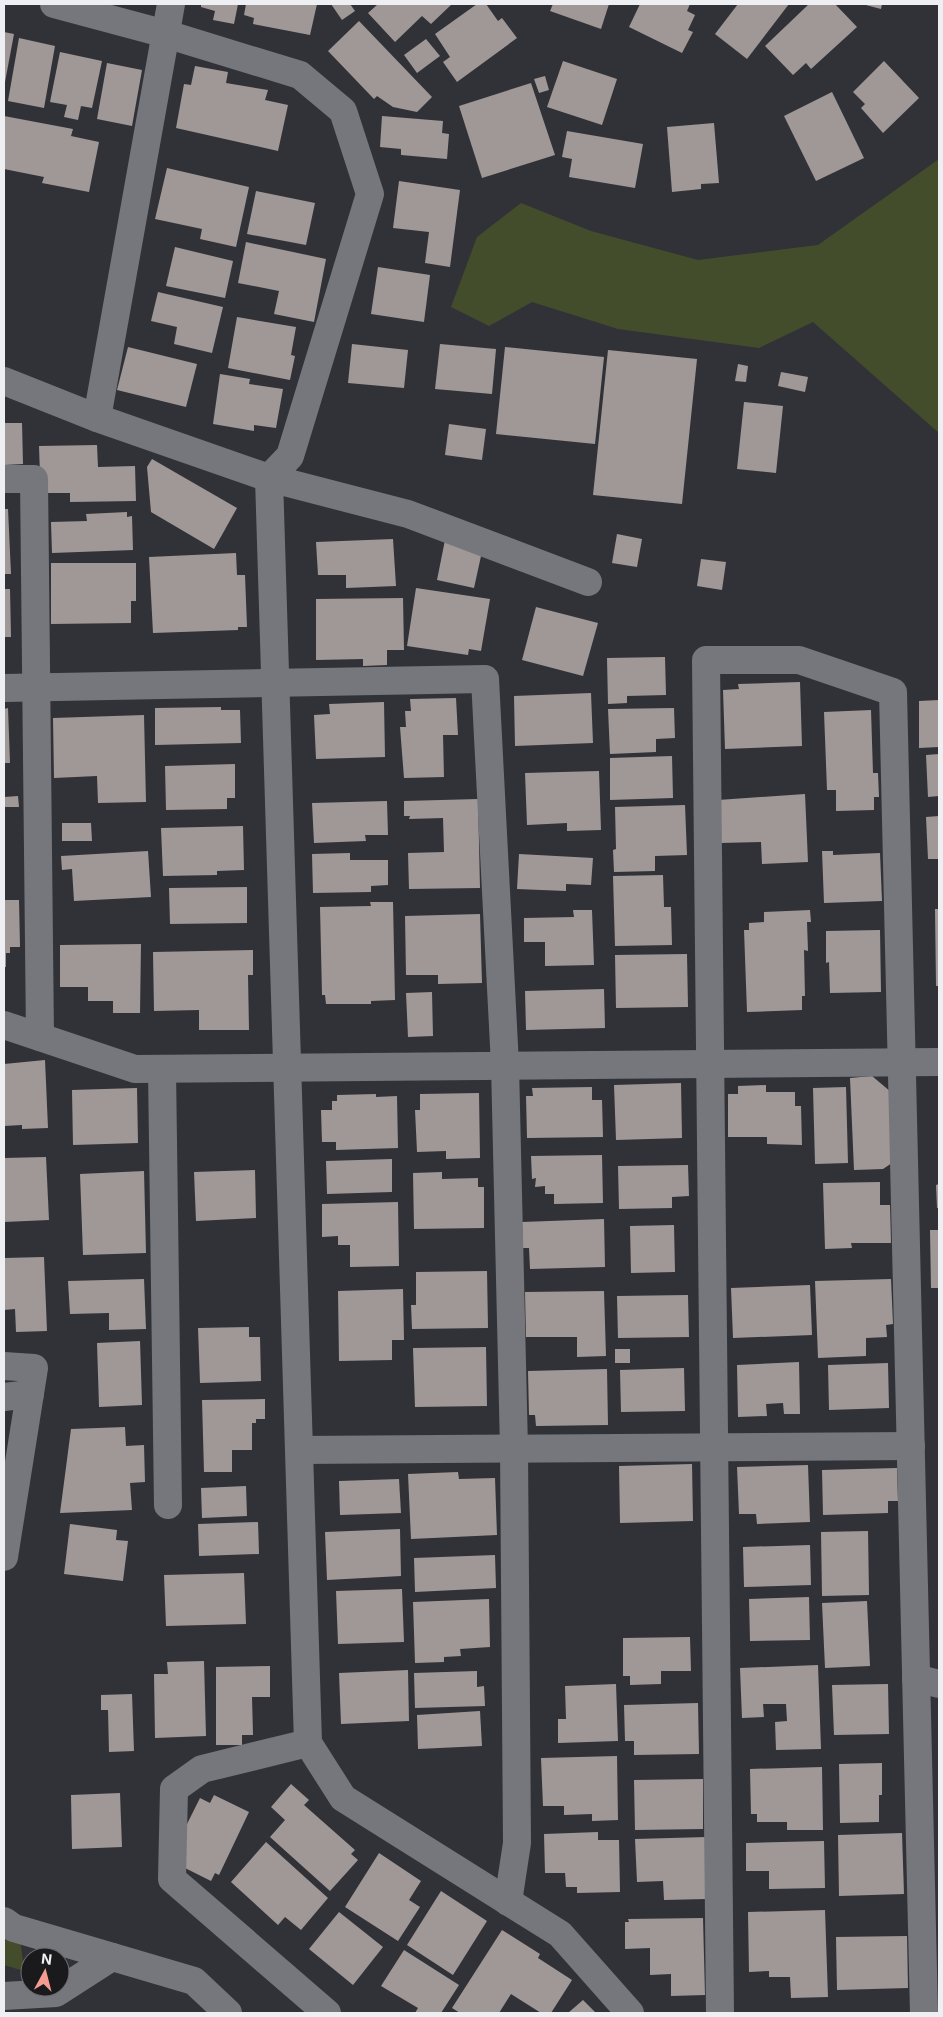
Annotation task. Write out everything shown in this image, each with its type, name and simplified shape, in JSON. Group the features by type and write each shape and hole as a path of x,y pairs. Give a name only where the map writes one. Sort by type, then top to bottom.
{"street":[{"path":"54,4 166,34 300,75 343,111 370,194 290,456 268,478 308,1744 343,1798 560,1934 630,2013"},
{"path":"97,418 171,4"},
{"path":"4,381 97,418 268,478 408,514 588,582"},
{"path":"4,479 34,479 40,1037"},
{"path":"720,2013 706,660 799,660 893,692 910,1446 928,1681 924,2013"},
{"path":"4,688 485,679 505,1065 514,1449 517,1843 508,1902"},
{"path":"4,1025 135,1069 939,1062"},
{"path":"162,1069 168,1505"},
{"path":"4,1366 34,1368 17,1396 4,1557"},
{"path":"298,1450 910,1446"},
{"path":"308,1744 202,1769 174,1789 172,1878 327,2013"},
{"path":"4,1921 14,1928 194,1981 228,2013"},
{"path":"4,1996 56,1993 112,1957"}],"green space":[{"path":"939,159 939,433 813,322 759,348 618,329 532,302 489,326 451,307 477,237 521,203 591,231 698,260 818,245"},
{"path":"4,1933 21,1947 20,1970 4,1965"}],"building":[{"path":"201,4 238,4 234,24 213,20 215,11 201,7"},
{"path":"246,4 317,4 310,35 253,24 254,18 244,15"},
{"path":"331,4 350,4 355,11 342,20"},
{"path":"378,4 452,4 431,24 422,16 395,42 368,13"},
{"path":"477,4 486,4 498,21 502,18 517,38 457,82 443,62 450,57 435,34"},
{"path":"553,4 609,4 601,29 550,11"},
{"path":"640,4 690,4 687,11 695,15 688,30 693,32 682,53 629,27"},
{"path":"738,4 789,4 747,59 715,34"},
{"path":"809,4 835,4 857,27 811,69 806,63 793,75 765,46"},
{"path":"862,4 882,4 881,9"},
{"path":"359,21 432,97 417,112 393,107 377,96 374,99 328,51"},
{"path":"4,32 14,34 5,82 4,82"},
{"path":"19,38 55,46 44,108 8,101"},
{"path":"426,39 440,56 417,73 404,55"},
{"path":"60,52 102,61 92,108 81,106 78,120 64,117 67,105 50,102"},
{"path":"563,61 617,79 602,125 547,107"},
{"path":"884,61 919,98 883,133 861,108 865,104 853,92"},
{"path":"107,63 142,70 132,126 97,119"},
{"path":"195,66 228,72 226,83 268,90 265,100 288,105 278,151 176,128 184,84 191,85"},
{"path":"545,76 549,90 539,93 534,79"},
{"path":"531,83 555,155 482,178 459,106"},
{"path":"832,92 864,158 816,181 784,116"},
{"path":"4,116 73,129 71,136 99,142 89,192 42,183 44,177 4,169"},
{"path":"382,116 443,121 442,133 449,134 447,159 401,155 401,149 380,147"},
{"path":"714,123 719,183 701,184 701,189 672,192 667,127"},
{"path":"567,131 643,144 635,188 569,177 572,159 562,157"},
{"path":"167,168 249,187 236,247 200,239 202,229 155,219"},
{"path":"399,181 460,190 450,267 425,263 429,232 393,228"},
{"path":"256,191 315,203 306,245 247,234"},
{"path":"246,242 326,259 314,322 274,314 279,291 238,283"},
{"path":"175,247 233,261 225,298 166,286"},
{"path":"378,267 430,275 424,322 371,314"},
{"path":"158,292 223,307 212,353 174,344 177,327 151,321"},
{"path":"237,317 296,327 291,355 295,356 290,380 228,368"},
{"path":"352,344 408,350 404,388 348,383"},
{"path":"440,344 496,349 492,394 435,389"},
{"path":"128,347 197,364 186,407 117,390"},
{"path":"505,347 604,357 595,444 496,434"},
{"path":"608,350 697,359 682,504 593,495"},
{"path":"738,364 748,366 746,382 735,381"},
{"path":"781,372 808,377 805,392 778,386"},
{"path":"220,374 250,379 249,384 283,389 276,428 254,425 254,431 213,424"},
{"path":"744,402 783,406 776,473 737,469"},
{"path":"4,423 22,423 23,464 4,465"},
{"path":"449,424 486,429 482,460 445,455"},
{"path":"97,445 98,467 135,466 136,501 70,502 70,493 46,493 40,475 39,446"},
{"path":"152,459 237,508 214,549 151,512 147,467"},
{"path":"4,509 8,509 11,574 4,574"},
{"path":"127,512 127,517 132,516 133,550 52,553 51,522 87,521 86,514"},
{"path":"617,534 642,539 637,567 612,563"},
{"path":"393,539 396,586 346,588 346,575 318,575 316,542"},
{"path":"445,540 483,547 474,588 437,580"},
{"path":"236,553 237,575 245,575 247,627 238,627 238,630 153,633 149,557"},
{"path":"701,559 726,562 722,590 697,586"},
{"path":"51,563 136,563 136,601 131,601 131,623 51,624"},
{"path":"416,588 490,599 481,651 469,649 468,655 407,646"},
{"path":"4,589 10,589 11,637 4,637"},
{"path":"403,598 404,650 387,650 387,665 363,666 363,659 316,660 316,599"},
{"path":"536,607 598,623 583,676 522,660"},
{"path":"665,657 666,695 627,696 627,703 608,704 607,658"},
{"path":"800,682 802,746 725,749 723,690 739,689 738,684"},
{"path":"591,693 593,743 515,746 514,696"},
{"path":"456,698 458,735 443,735 444,777 404,778 400,727 406,727 405,711 411,711 410,699"},
{"path":"939,700 939,747 919,748 919,701"},
{"path":"384,702 385,757 316,759 314,715 330,714 329,704"},
{"path":"221,707 221,710 240,710 241,743 155,745 155,708"},
{"path":"8,708 10,763 4,763 4,709"},
{"path":"674,708 675,738 656,739 656,752 610,754 608,709"},
{"path":"871,710 873,773 878,773 879,797 874,797 874,810 836,811 836,790 827,790 824,712"},
{"path":"144,715 146,802 98,803 97,776 54,778 53,718"},
{"path":"939,754 939,796 928,797 926,755"},
{"path":"672,756 673,798 610,800 610,758"},
{"path":"235,764 235,798 227,798 227,809 166,810 165,766"},
{"path":"599,771 601,830 567,831 567,823 527,825 525,773"},
{"path":"805,794 808,862 762,864 761,842 720,843 718,800"},
{"path":"18,796 19,807 4,807 4,797"},
{"path":"478,799 480,888 409,889 408,853 444,852 443,818 409,819 410,816 404,816 404,801"},
{"path":"387,801 388,835 365,835 366,841 314,843 312,803"},
{"path":"685,805 687,855 655,856 655,871 614,872 613,850 616,849 615,807"},
{"path":"939,816 939,859 928,859 926,817"},
{"path":"62,823 91,823 92,841 62,841"},
{"path":"243,826 244,870 217,871 217,875 163,876 161,828"},
{"path":"148,851 151,897 74,901 72,869 62,870 61,856"},
{"path":"822,851 833,851 833,855 880,853 882,901 824,903"},
{"path":"350,853 350,860 388,860 388,885 371,886 371,892 313,893 312,854"},
{"path":"519,854 593,858 591,885 566,884 566,891 517,889"},
{"path":"663,875 664,907 671,907 672,945 615,946 613,876"},
{"path":"247,887 247,923 170,924 169,888"},
{"path":"4,900 19,900 20,947 10,947 10,953 6,953 6,967 4,967"},
{"path":"370,902 393,902 395,1000 371,1001 371,1004 326,1004 325,995 322,995 320,907 371,906"},
{"path":"935,909 939,909 939,986 936,986"},
{"path":"573,910 592,910 594,965 545,966 545,942 524,942 524,918 574,917"},
{"path":"810,910 811,922 807,922 808,951 804,950 805,996 802,996 802,1010 747,1012 744,930 749,930 749,923 764,922 764,912"},
{"path":"480,914 482,983 438,984 438,975 406,975 405,916"},
{"path":"880,930 881,992 830,993 829,962 826,963 826,931"},
{"path":"141,944 140,1013 113,1013 113,1001 88,1001 88,987 60,987 60,945"},
{"path":"253,950 253,975 248,975 249,1030 199,1030 199,1010 154,1011 153,952"},
{"path":"687,954 688,1007 616,1008 615,955"},
{"path":"604,989 605,1028 526,1030 525,991"},
{"path":"432,992 433,1036 408,1037 406,993"},
{"path":"45,1060 48,1128 22,1129 22,1125 4,1126 4,1064"},
{"path":"872,1076 891,1092 892,1163 883,1169 854,1170 850,1078"},
{"path":"681,1083 682,1138 616,1140 614,1085"},
{"path":"766,1085 766,1092 795,1092 795,1106 801,1106 802,1145 767,1144 767,1137 728,1137 728,1094 738,1094 738,1086"},
{"path":"592,1087 592,1100 602,1100 603,1137 527,1138 526,1096 533,1096 532,1088"},
{"path":"846,1087 848,1163 815,1164 813,1088"},
{"path":"137,1088 138,1143 73,1145 72,1090"},
{"path":"479,1093 480,1158 446,1159 446,1151 417,1152 415,1110 420,1110 420,1094"},
{"path":"376,1094 376,1097 397,1096 398,1148 336,1150 336,1142 322,1142 321,1110 332,1110 332,1101 337,1101 337,1095"},
{"path":"602,1155 603,1203 554,1204 554,1194 545,1194 545,1186 535,1187 536,1178 532,1179 531,1156"},
{"path":"46,1157 49,1220 4,1222 4,1158"},
{"path":"392,1159 392,1192 327,1194 326,1161"},
{"path":"688,1165 689,1196 672,1197 672,1208 619,1209 618,1166"},
{"path":"255,1170 256,1218 196,1221 194,1172"},
{"path":"144,1171 146,1253 83,1255 80,1174"},
{"path":"442,1172 442,1179 478,1178 478,1187 484,1187 484,1228 414,1229 413,1173"},
{"path":"880,1182 880,1205 890,1205 891,1243 851,1243 852,1248 825,1249 823,1183"},
{"path":"939,1184 939,1208 937,1208 936,1185"},
{"path":"398,1202 399,1266 350,1267 350,1245 338,1245 338,1236 322,1237 322,1204"},
{"path":"604,1219 605,1267 530,1269 529,1248 523,1248 522,1222"},
{"path":"674,1225 675,1272 631,1273 630,1226"},
{"path":"930,1230 939,1230 939,1288 931,1288"},
{"path":"44,1257 47,1331 16,1332 15,1309 4,1310 4,1258"},
{"path":"487,1271 488,1328 412,1329 411,1305 416,1305 416,1272"},
{"path":"144,1279 146,1329 109,1330 109,1313 70,1314 68,1281"},
{"path":"891,1279 893,1324 886,1325 887,1337 866,1338 866,1356 818,1358 815,1281"},
{"path":"810,1285 812,1335 733,1338 731,1288"},
{"path":"403,1289 404,1340 392,1340 392,1360 339,1361 338,1291"},
{"path":"604,1291 606,1356 577,1357 577,1337 526,1337 525,1292"},
{"path":"688,1295 689,1337 618,1338 617,1296"},
{"path":"249,1327 249,1337 260,1337 261,1381 200,1383 198,1328"},
{"path":"140,1341 142,1405 99,1407 97,1343"},
{"path":"486,1347 487,1406 415,1407 413,1348"},
{"path":"615,1349 630,1349 630,1363 615,1363"},
{"path":"799,1362 800,1414 784,1414 783,1403 766,1404 767,1416 738,1417 737,1365"},
{"path":"888,1363 889,1408 829,1410 828,1365"},
{"path":"684,1368 685,1411 621,1412 620,1370"},
{"path":"607,1369 608,1425 536,1426 535,1415 529,1415 528,1371"},
{"path":"265,1399 265,1419 256,1419 256,1423 252,1423 252,1450 232,1450 232,1472 204,1472 202,1400"},
{"path":"125,1427 126,1446 144,1445 145,1482 130,1483 132,1510 60,1513 71,1429"},
{"path":"692,1464 693,1521 620,1523 619,1466"},
{"path":"808,1465 810,1522 757,1524 756,1514 739,1514 737,1467"},
{"path":"897,1468 898,1501 888,1501 888,1513 823,1515 822,1470"},
{"path":"458,1472 459,1479 495,1478 497,1535 411,1539 408,1474"},
{"path":"399,1479 401,1513 340,1515 339,1481"},
{"path":"246,1486 247,1516 202,1518 201,1488"},
{"path":"258,1522 259,1554 199,1556 198,1524"},
{"path":"70,1524 117,1530 116,1540 128,1541 123,1581 64,1574"},
{"path":"400,1529 401,1576 327,1580 325,1532"},
{"path":"868,1531 869,1595 822,1596 821,1532"},
{"path":"810,1545 811,1585 744,1587 743,1547"},
{"path":"495,1555 496,1588 415,1592 414,1558"},
{"path":"244,1573 246,1624 166,1626 164,1575"},
{"path":"402,1589 404,1642 338,1644 336,1591"},
{"path":"809,1597 810,1640 750,1641 749,1599"},
{"path":"489,1599 490,1647 460,1649 461,1656 444,1657 444,1662 415,1663 413,1602"},
{"path":"867,1601 870,1666 825,1668 822,1603"},
{"path":"690,1637 691,1671 661,1671 661,1684 630,1685 630,1676 623,1676 623,1638"},
{"path":"204,1661 206,1736 155,1738 154,1674 168,1674 167,1662"},
{"path":"818,1665 821,1749 776,1750 775,1722 787,1721 786,1704 763,1704 764,1717 742,1718 740,1668"},
{"path":"270,1666 270,1697 252,1697 253,1735 242,1735 242,1745 216,1745 216,1667"},
{"path":"408,1670 409,1721 341,1724 339,1673"},
{"path":"477,1671 477,1687 484,1686 485,1706 415,1708 414,1673"},
{"path":"616,1684 618,1741 558,1743 558,1719 566,1719 565,1686"},
{"path":"888,1684 889,1734 834,1735 832,1685"},
{"path":"132,1694 134,1751 109,1752 108,1710 101,1710 101,1695"},
{"path":"698,1703 699,1754 634,1755 634,1741 625,1741 624,1705"},
{"path":"480,1711 482,1746 418,1749 417,1715"},
{"path":"617,1756 618,1820 592,1821 592,1814 564,1815 564,1806 543,1806 541,1758"},
{"path":"882,1763 882,1795 879,1795 879,1822 840,1823 839,1764"},
{"path":"822,1767 823,1830 787,1830 787,1822 757,1822 757,1814 751,1814 750,1769"},
{"path":"703,1779 703,1829 635,1830 634,1780"},
{"path":"291,1784 309,1800 304,1805 355,1850 351,1854 358,1860 330,1891 270,1837 285,1820 271,1807"},
{"path":"120,1793 122,1847 72,1849 71,1795"},
{"path":"214,1795 249,1812 219,1875 215,1873 211,1881 181,1866 179,1840 200,1798 210,1803"},
{"path":"598,1832 598,1840 619,1840 620,1892 577,1893 577,1887 566,1887 565,1873 545,1873 544,1834"},
{"path":"902,1833 904,1894 839,1896 838,1835"},
{"path":"707,1837 706,1899 664,1900 663,1881 637,1882 635,1839"},
{"path":"824,1841 825,1888 769,1889 769,1871 746,1871 746,1843"},
{"path":"266,1842 328,1898 301,1930 285,1917 278,1925 231,1882"},
{"path":"379,1853 421,1881 409,1900 420,1907 398,1941 345,1907"},
{"path":"441,1891 487,1921 453,1975 407,1945"},
{"path":"825,1910 828,1997 791,1998 790,1977 769,1977 769,1971 749,1972 748,1912"},
{"path":"339,1912 383,1947 353,1985 309,1949"},
{"path":"703,1918 705,1995 671,1996 671,1974 650,1975 650,1948 625,1949 625,1922 629,1922 628,1919"},
{"path":"502,1930 540,1954 538,1958 572,1980 551,2013 541,2013 511,1994 499,2013 460,2013 452,2008"},
{"path":"907,1936 908,1988 837,1990 836,1937"},
{"path":"404,1950 459,1985 441,2013 415,2013 418,2008 381,1986"},
{"path":"583,2000 596,2013 568,2013"}]}
